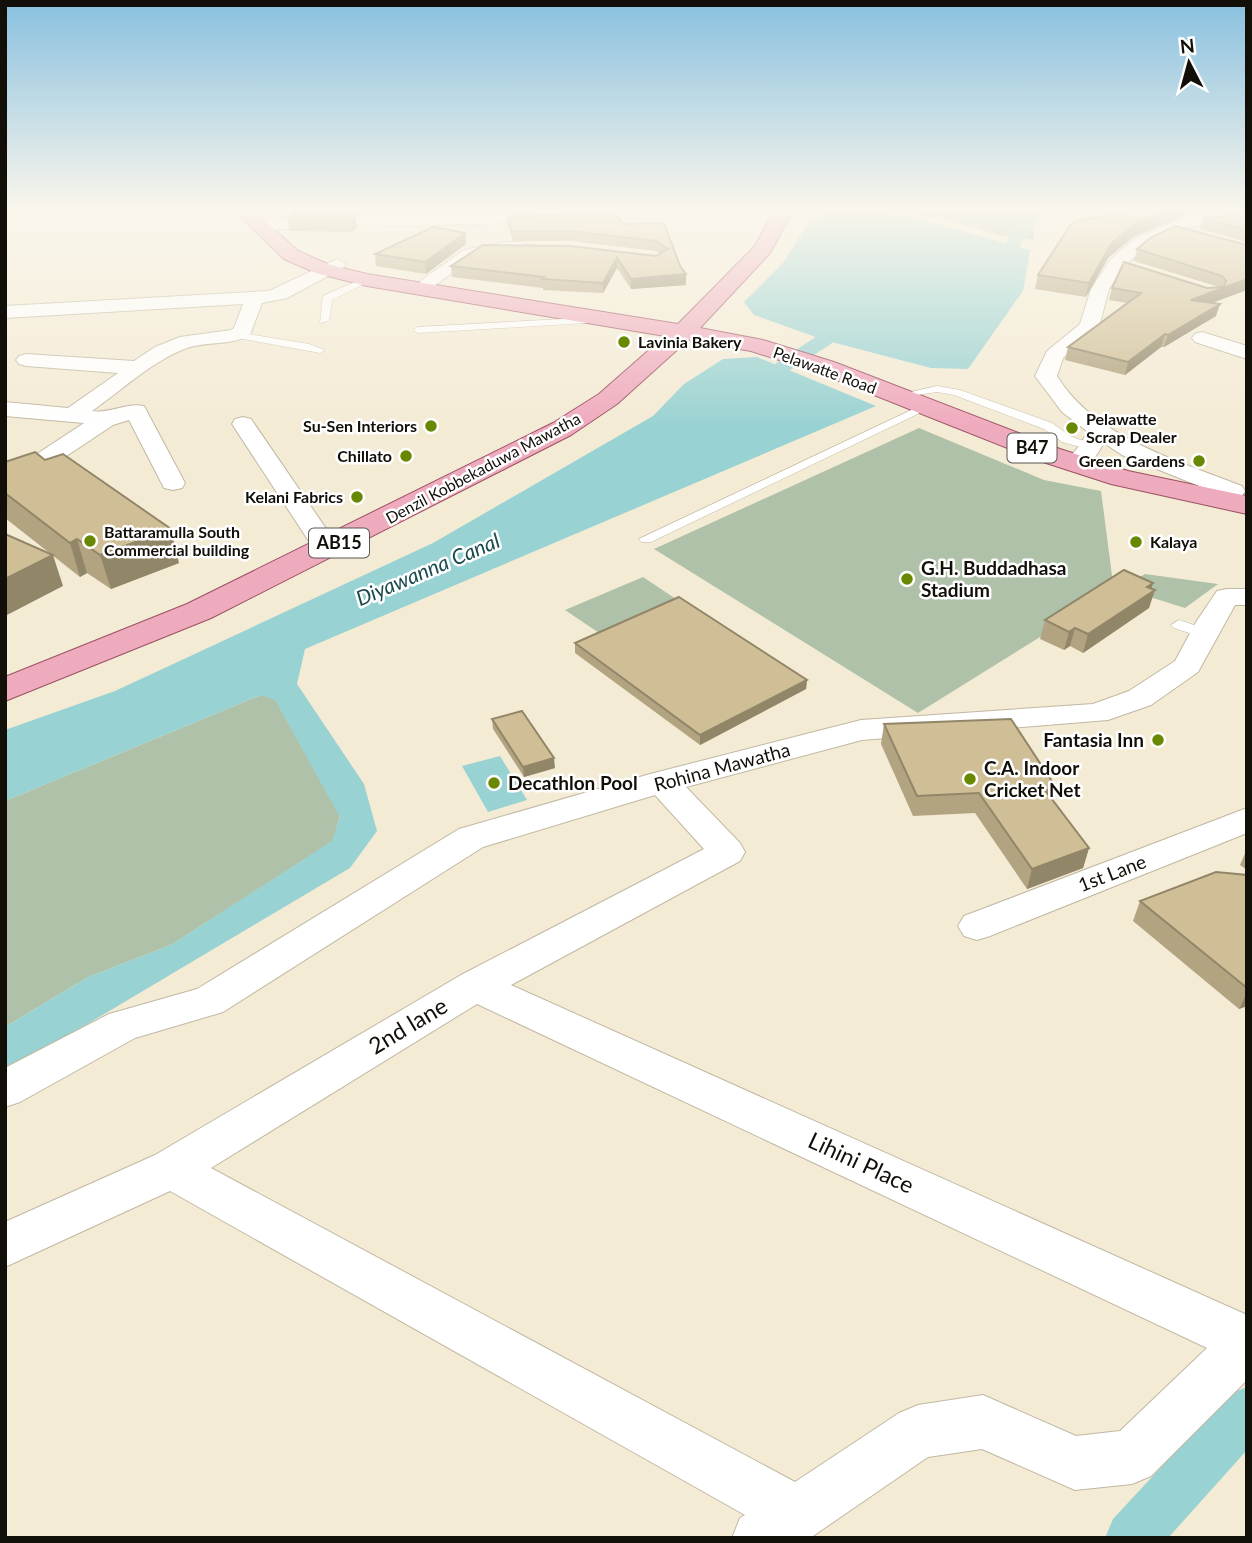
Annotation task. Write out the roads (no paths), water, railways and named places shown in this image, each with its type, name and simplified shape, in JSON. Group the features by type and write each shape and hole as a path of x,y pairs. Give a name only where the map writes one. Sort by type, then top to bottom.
{"main road":[{"name":"Pelawatte Road","path":"388,283 618,316 684,317 831,364 921,400 1076,448 1121,478 1242,496"},
{"name":"Pelawatte Road","path":"434,283 618,316"},
{"path":"684,317 723,294 733,283"},
{"path":"723,294 727,318 763,343"},
{"path":"618,316 644,338 653,361 709,345 763,343"},
{"name":"Denzil Kobbekaduwa Mawatha","path":"5,690 199,611 562,429 608,399 653,361 684,317"}],"street":[{"path":"5,312 112,304 254,299 289,293 305,283"},
{"path":"1104,283 1089,327 1054,355 1046,376 1057,397 1080,418 1076,448 1130,450 1242,496"},
{"path":"40,292 112,304"},
{"path":"73,415 162,351 187,341 236,335 243,331 254,299"},
{"path":"1202,338 1247,353"},
{"path":"26,360 138,368"},
{"path":"5,409 105,420"},
{"path":"5,486 105,420 136,411 173,483"},
{"path":"243,425 327,549"},
{"name":"Rohina Mawatha","path":"5,1089 123,1025 209,1001 471,838 662,782 861,730 1097,713 1140,698 1186,666 1192,629 1227,597 1247,597"},
{"name":"2nd lane","path":"5,1245 171,1169 475,986 727,852 662,782"},
{"name":"1st Lane","path":"977,926 1247,820"},
{"name":"Lihini Place","path":"475,986 1247,1343"},
{"path":"171,1169 777,1525 918,1432 983,1422 1075,1463 1132,1457 1247,1343"}],"lane":[{"path":"324,321 327,298 360,283"},
{"path":"418,330 618,316"},
{"path":"236,335 251,341 296,343 320,351"},
{"path":"646,539 921,400"}],"water":[{"path":"763,283 1024,283 1023,291 968,369 931,368 824,340 754,315 744,302"},
{"path":"757,357 876,406 305,649 297,684 364,784 377,831 350,868 5,1073 5,1027 88,977 171,945 332,841 340,817 275,700 261,695 5,801 5,730 115,691 433,543 653,416 684,384 723,359"},
{"name":"Decathlon Pool","path":"500,756 527,800 488,812 462,766"}],"waterway":[{"name":"Diyawanna Canal","path":"746,390 824,340"},
{"path":"1132,1538 1247,1412"}],"place":[{"name":"Lavinia Bakery","path":"624,342"},
{"name":"Su-Sen Interiors","path":"431,426"},
{"name":"Pelawatte Scrap Dealer","path":"1072,428"},
{"name":"Chillato","path":"406,456"},
{"name":"Green Gardens","path":"1199,461"},
{"name":"Kelani Fabrics","path":"357,497"},
{"name":"Battaramulla South Commercial building","path":"90,541"},
{"name":"Kalaya","path":"1136,542"},
{"name":"G.H. Buddadhasa Stadium","path":"907,579"},
{"name":"Fantasia Inn","path":"1158,740"},
{"name":"C.A. Indoor Cricket Net","path":"970,779"},
{"name":"Decathlon Pool","path":"494,783"}]}
